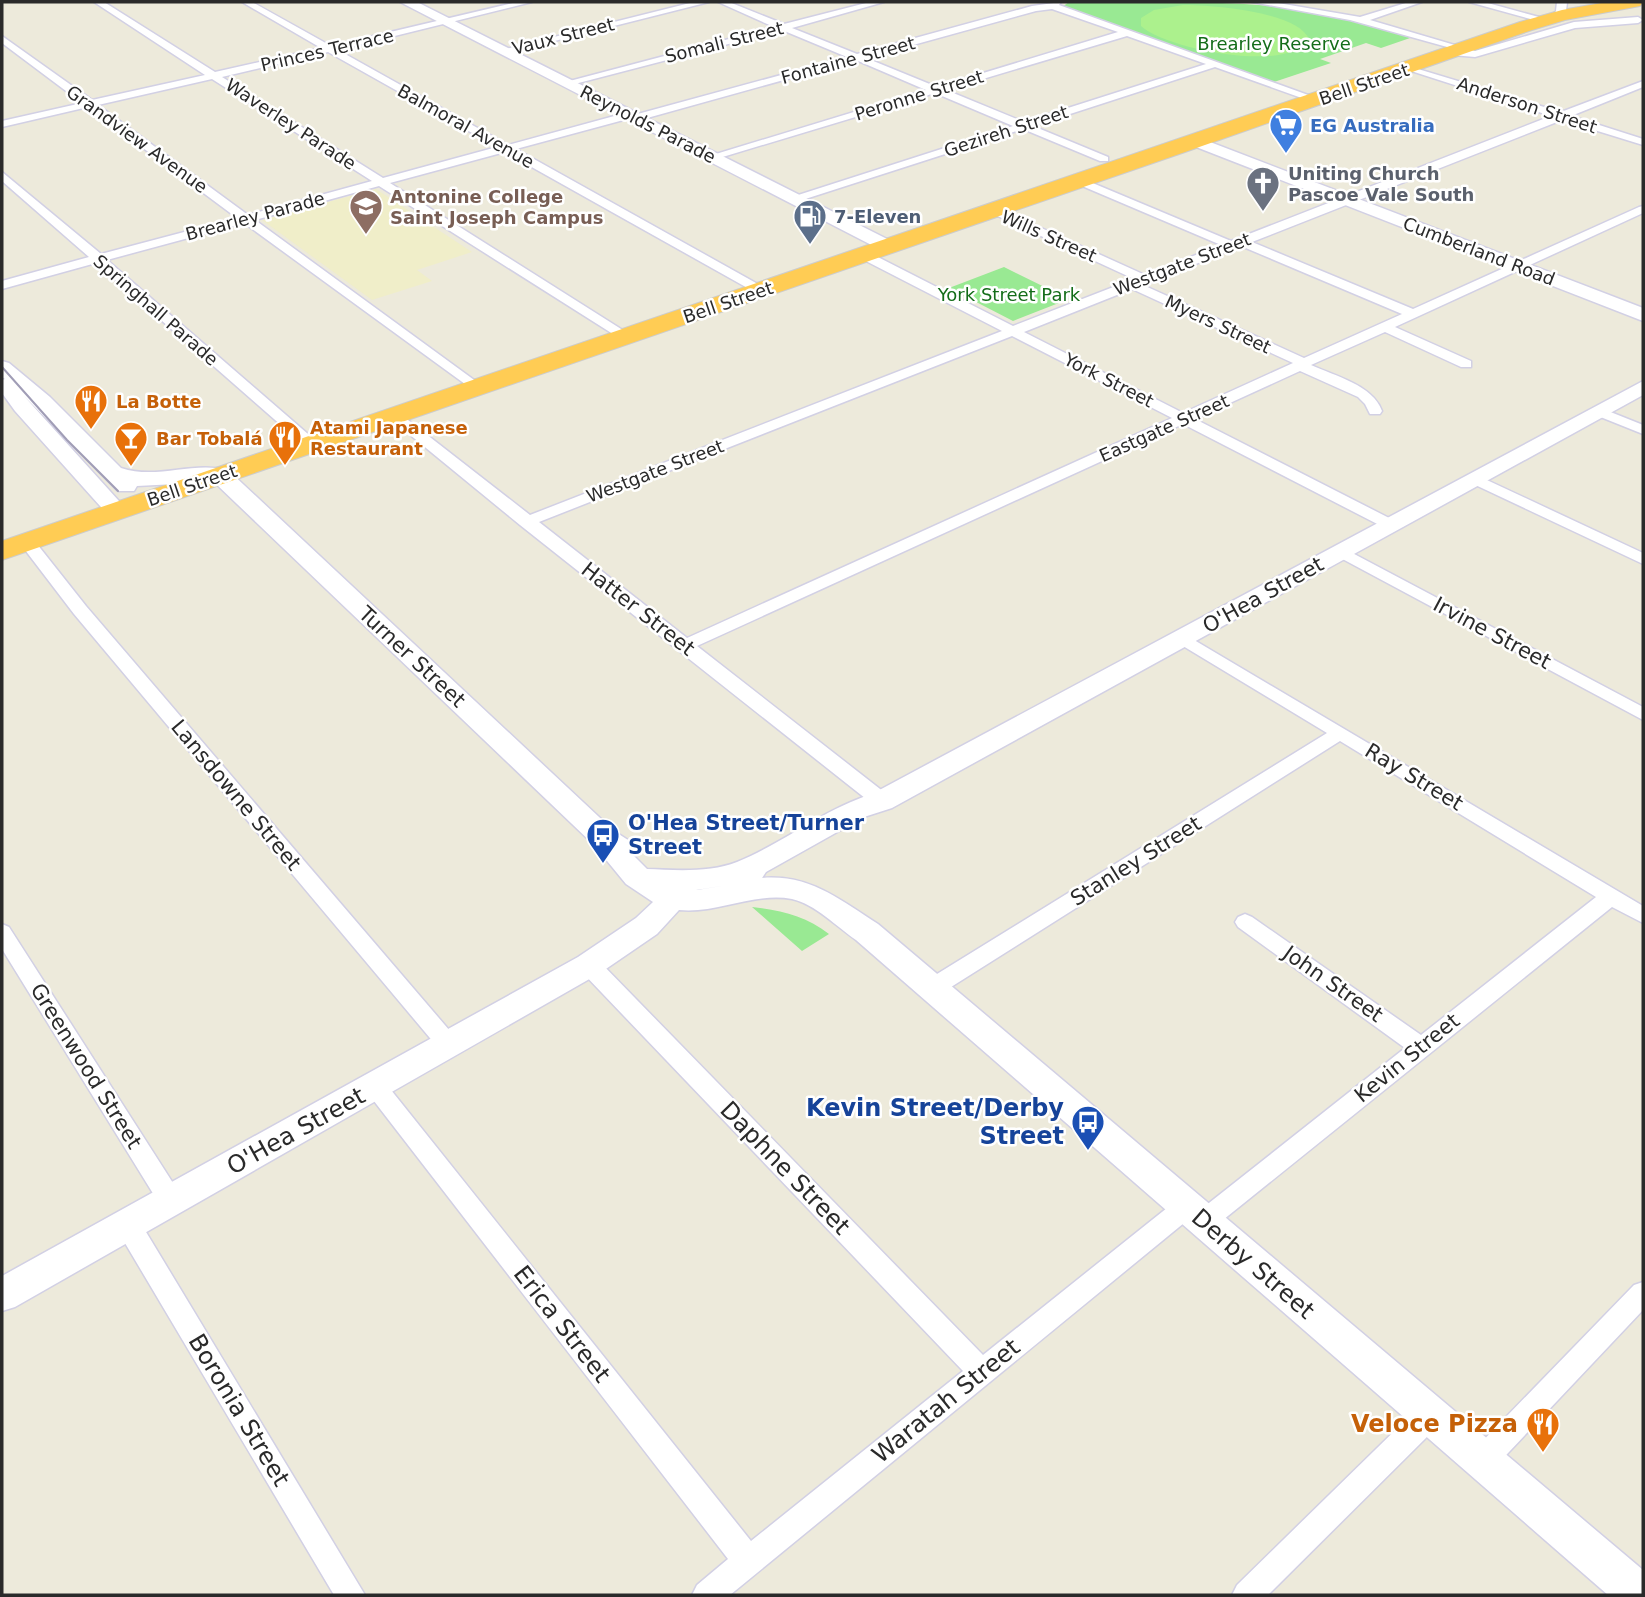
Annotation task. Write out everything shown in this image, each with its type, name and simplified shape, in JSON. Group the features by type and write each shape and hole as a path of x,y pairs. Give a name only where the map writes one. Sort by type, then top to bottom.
{"highway":[{"path":"1558,15 1634,2"},
{"path":"1558,15 1641,17"},
{"name":"Bell Street","path":"15,547 1197,142 1558,15"}],"street":[{"name":"Waverley Parade","path":"98,2 624,337"},
{"name":"Balmoral Avenue","path":"246,2 760,291"},
{"name":"Reynolds Parade","path":"407,2 889,247"},
{"name":"Princes Terrace","path":"2,124 528,2"},
{"name":"Vaux Street","path":"503,51 704,2"},
{"path":"722,2 1104,159"},
{"name":"Somali Street","path":"567,83 880,2"},
{"path":"1257,2 1315,9 1362,19 1460,51"},
{"path":"1362,19 1418,2"},
{"path":"1474,2 1558,15"},
{"path":"1055,4 1126,33 1317,100"},
{"name":"Fontaine Street","path":"633,116 1055,4"},
{"name":"Bell Street","path":"1460,51 1475,54 1574,25 1641,17"},
{"name":"Peronne Street","path":"712,157 1126,33"},
{"name":"Grandview Avenue","path":"2,39 476,388"},
{"name":"Gezireh Street","path":"796,199 1215,64"},
{"name":"Anderson Street","path":"1411,68 1643,142"},
{"name":"Westgate Street","path":"526,522 1561,116 1639,89"},
{"name":"Brearley Parade","path":"2,285 633,116"},
{"name":"Cumberland Road","path":"1197,142 1643,315"},
{"name":"Springhall Parade","path":"2,175 311,444"},
{"path":"1079,181 1414,314"},
{"name":"Eastgate Street","path":"684,646 1643,209"},
{"name":"Wills Street","path":"993,211 1138,281"},
{"name":"York Street","path":"864,255 1391,525"},
{"name":"Myers Street","path":"1138,281 1363,394 1372,402 1374,411"},
{"path":"1385,327 1466,364"},
{"path":"2,367 44,401 115,473 132,480 146,481 220,475"},
{"path":"2,377 22,407 126,508"},
{"name":"O'Hea Street","path":"746,881 779,881 810,847 864,817 882,802 1643,387"},
{"path":"1598,411 1643,430"},
{"name":"Hatter Street","path":"394,416 882,802"},
{"path":"115,473 126,508"},
{"name":"Turner Street","path":"220,475 604,838 659,879 707,889 701,901 670,898 645,885 630,872 604,838"},
{"path":"1474,479 1643,559"},
{"name":"Lansdowne Street","path":"15,547 47,566 88,621 448,1044"},
{"name":"Irvine Street","path":"1341,552 1643,714"},
{"name":"Ray Street","path":"1185,639 1643,915"},
{"name":"Stanley Street","path":"932,988 1340,733"},
{"name":"O'Hea Street","path":"746,881 854,810 882,802"},
{"name":"Derby Street","path":"789,870 824,888 843,904 867,932"},
{"name":"Derby Street","path":"707,889 746,881 806,892 867,932 1640,1595"},
{"name":"O'Hea Street","path":"2,1295 589,965 611,958 707,889"},
{"name":"Kevin Street","path":"1195,1214 1421,1047 1611,896"},
{"name":"O'Hea Street","path":"589,965 605,951 652,922 670,898"},
{"name":"John Street","path":"1245,922 1421,1047"},
{"name":"Greenwood Street","path":"2,932 171,1201"},
{"name":"Daphne Street","path":"589,965 982,1372"},
{"name":"Erica Street","path":"375,1086 748,1562"},
{"name":"Waratah Street","path":"707,1595 982,1372 1195,1214"},
{"name":"Boronia Street","path":"128,1225 350,1595"},
{"path":"1482,1461 1643,1293"},
{"path":"1247,1595 1429,1416"}],"shaded area":[{"name":"Antonine College Saint Joseph Campus","path":"376,189 472,252 417,270 432,281 372,300 262,220"}],"green space":[{"name":"Brearley Reserve","path":"1069,2 1203,2 1283,7 1332,15 1413,37 1381,48 1366,43 1320,59 1331,63 1274,82 1062,7"},
{"path":"1183,5 1232,8 1271,16 1288,22 1309,39 1297,49 1278,55 1227,54 1175,43 1154,35 1141,26 1141,18 1154,10"},
{"name":"York Street Park","path":"1004,267 1069,299 1013,321 949,288"},
{"path":"752,907 793,915 829,934 802,951"}],"tram line":[{"path":"2,367 67,440 118,491"}],"place":[{"name":"EG Australia","path":"1286,155"},
{"name":"Uniting Church Pascoe Vale South","path":"1263,213"},
{"name":"Antonine College Saint Joseph Campus","path":"366,236"},
{"name":"7-Eleven","path":"810,246"},
{"name":"La Botte","path":"91,431"},
{"name":"Atami Japanese Restaurant","path":"285,467"},
{"name":"Bar Tobalá","path":"131,468"},
{"name":"O'Hea Street/Turner Street","path":"603,865"},
{"name":"Kevin Street/Derby Street","path":"1088,1152"},
{"name":"Veloce Pizza","path":"1543,1454"}]}
